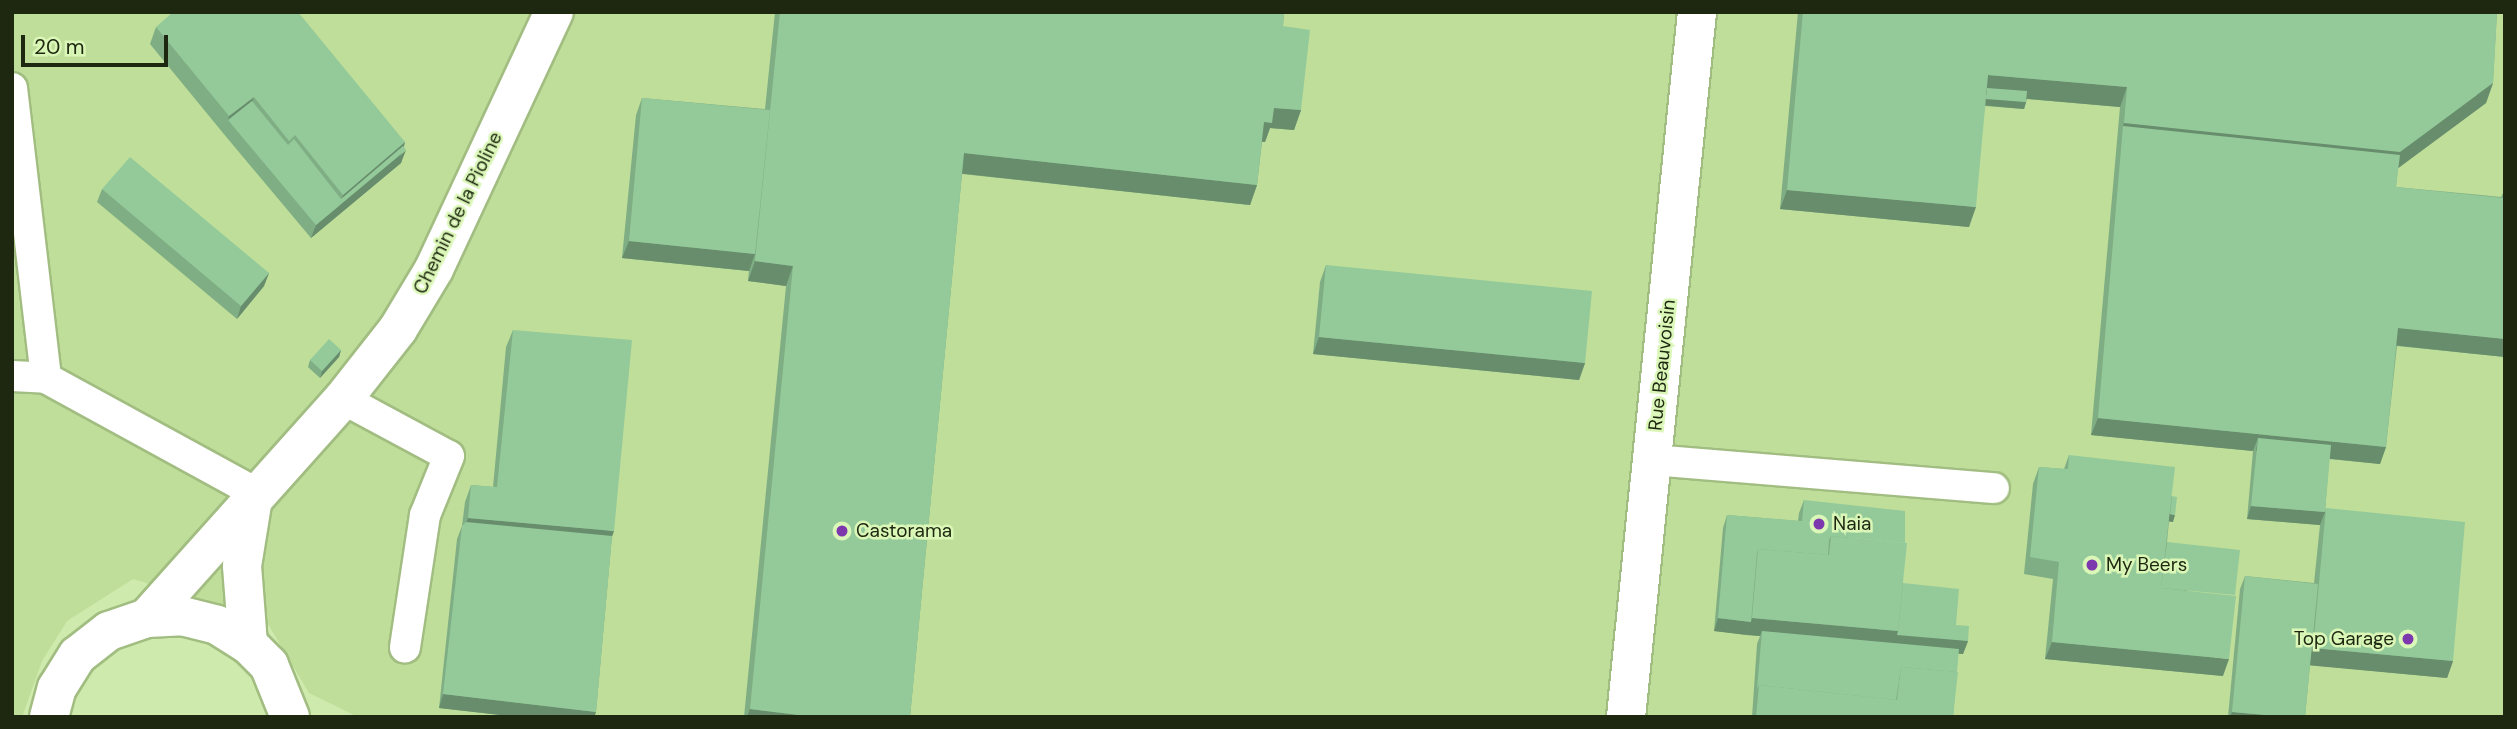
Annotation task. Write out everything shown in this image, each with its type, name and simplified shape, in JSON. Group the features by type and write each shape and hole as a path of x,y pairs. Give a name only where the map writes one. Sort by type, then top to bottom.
{"street":[{"name":"Chemin de la Pioline","path":"146,618 254,492 343,399 398,329 434,269 554,12"},
{"name":"Rue Beauvoisin","path":"1626,717 1697,12"},
{"path":"248,644 242,566 254,492"},
{"path":"49,717 57,688 78,655 109,631 146,618 182,616 217,625 248,644 269,665 290,717"}],"lane":[{"path":"12,88 46,378"},
{"path":"12,376 46,378 254,492"},
{"path":"343,399 449,456 425,515 405,648"},
{"path":"1652,460 1994,488"}],"shaded area":[{"path":"12,12 2505,12 2505,717 358,717 309,693 265,619 133,579 67,621 42,661 22,717 12,717"}],"building":[{"path":"173,12 298,12 405,142 343,195 295,135 289,141 254,97 229,116 156,27"},
{"path":"780,12 1284,12 1283,26 1310,30 1301,110 1274,108 1272,123 1264,122 1257,185 964,153 910,717 815,717 750,709 793,266 755,261"},
{"path":"1803,12 2497,12 2493,83 2400,152 2124,123 2127,87 1988,75 1976,207 1787,190"},
{"path":"1987,88 2027,91 2026,102 1986,99"},
{"path":"642,98 770,110 755,254 629,241"},
{"path":"252,101 288,145 294,139 341,199 403,146 406,150 316,225 228,120"},
{"path":"2123,126 2400,155 2396,187 2503,198 2505,191 2505,339 2398,328 2386,447 2098,418"},
{"path":"130,157 269,273 241,306 102,189"},
{"path":"1326,265 1592,291 1585,363 1319,337"},
{"path":"513,330 632,340 614,531 468,518 471,485 497,487"},
{"path":"329,339 341,350 322,371 310,360"},
{"path":"2258,438 2331,445 2325,512 2251,506"},
{"name":"My Beers","path":"2069,455 2175,467 2161,588 2236,596 2229,659 2052,642 2059,562 2030,557 2039,467 2068,469"},
{"path":"2172,496 2177,497 2175,515 2170,514"},
{"path":"1804,500 1905,511 1905,543 1831,536 1828,555 1758,549 1751,622 1718,618 1727,515 1802,521"},
{"path":"2326,508 2465,522 2453,661 2313,648"},
{"path":"466,522 612,536 596,712 443,694 462,526"},
{"path":"1831,536 1907,543 1898,631 1752,618 1758,549 1829,555"},
{"path":"2167,542 2240,550 2235,595 2161,588"},
{"path":"2245,576 2318,584 2305,717 2232,712"},
{"path":"1903,583 1959,589 1956,625 1969,626 1968,641 1897,635"},
{"path":"1762,631 1959,649 1957,672 1901,667 1896,700 1759,685 1757,689"},
{"path":"1901,667 1958,672 1953,717 1756,717 1759,685 1897,700"}],"place":[{"name":"Naia","path":"1819,524"},
{"name":"Castorama","path":"842,531"},
{"name":"My Beers","path":"2092,565"},
{"name":"Top Garage","path":"2408,639"}]}
